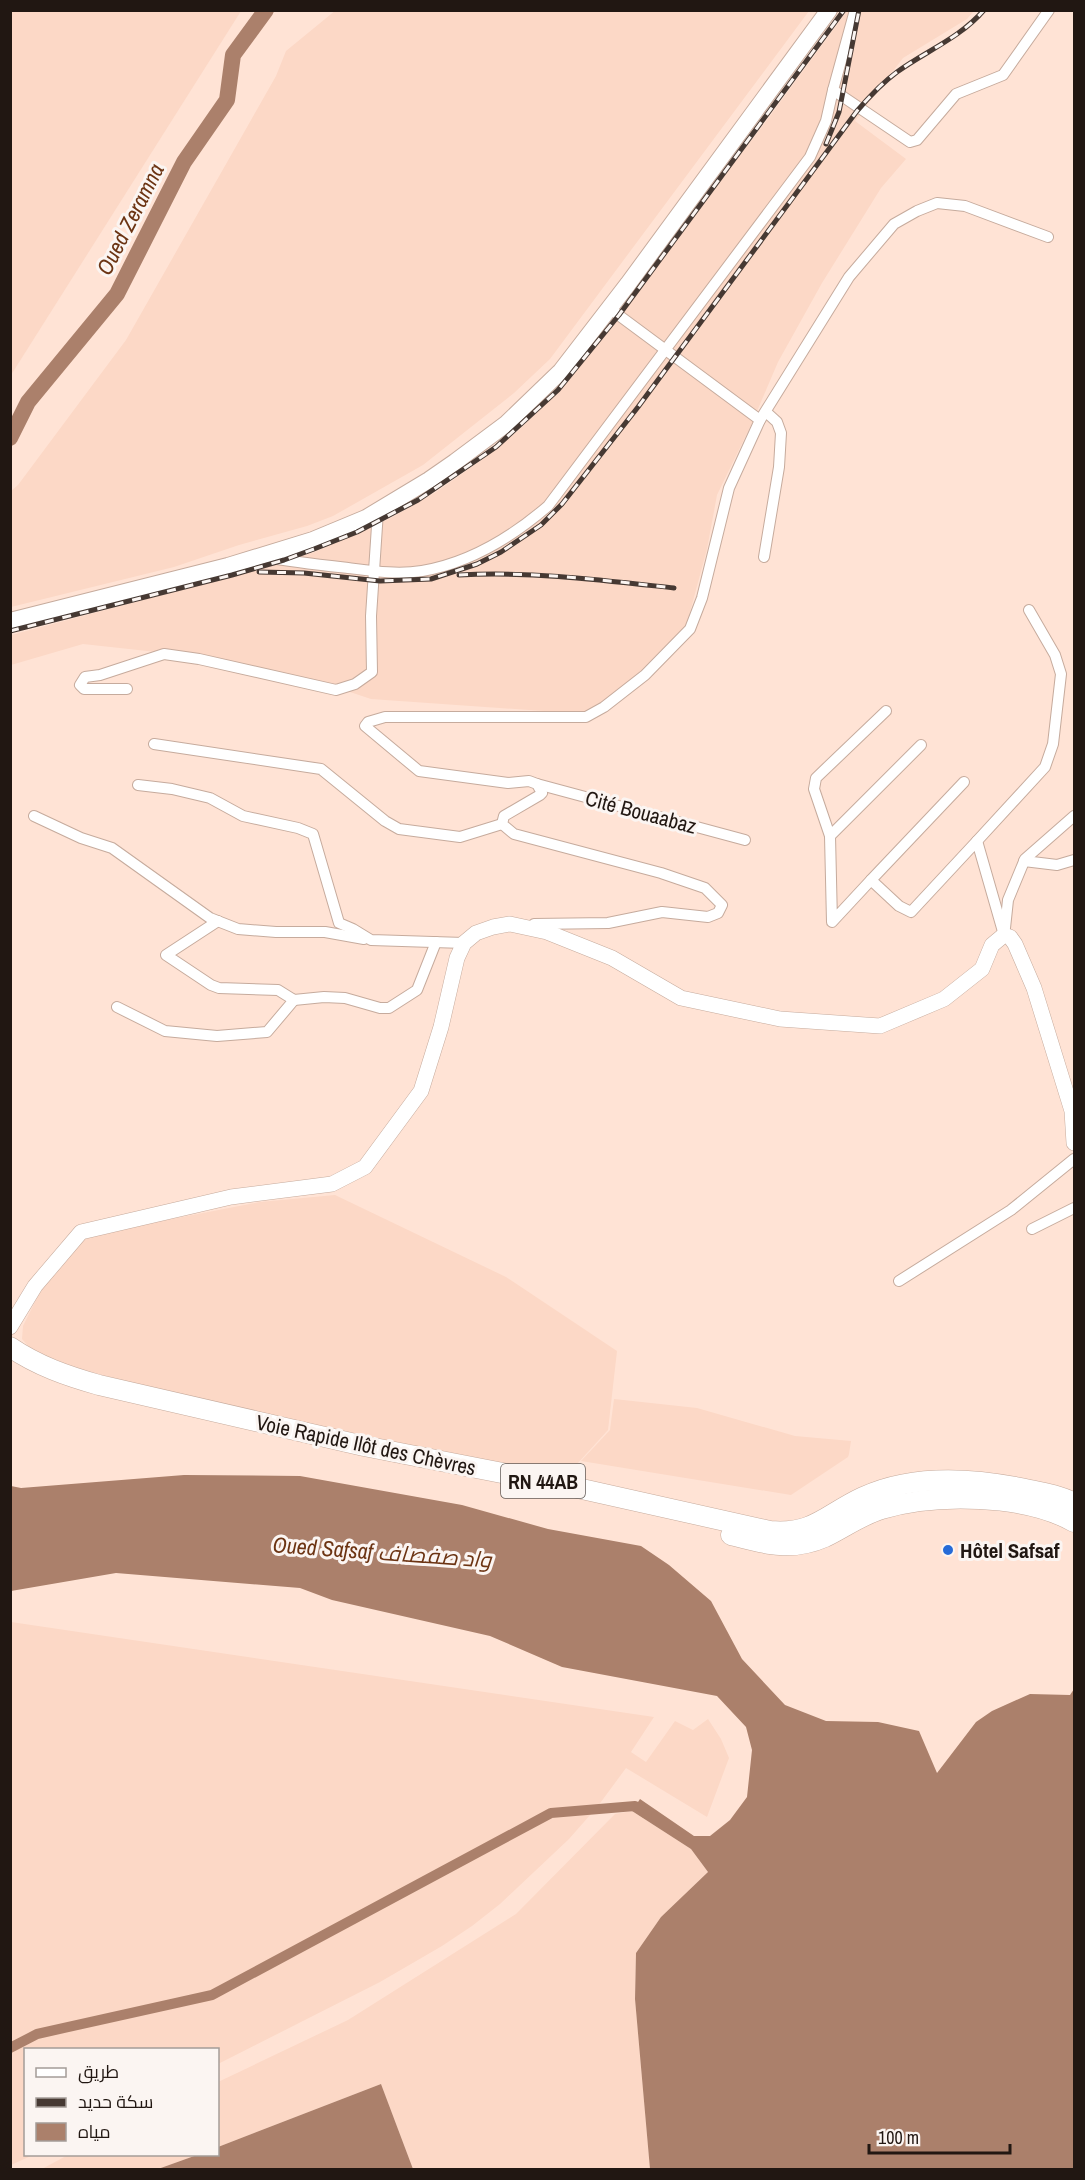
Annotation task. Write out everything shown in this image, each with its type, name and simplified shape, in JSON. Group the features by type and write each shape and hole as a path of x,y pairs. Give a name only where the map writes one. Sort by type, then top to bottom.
{"highway":[{"name":"Voie Rapide Ilôt des Chèvres","path":"10,1347 31,1361 60,1374 99,1385 353,1444 564,1485 770,1531 788,1532 804,1529 864,1496 889,1487 921,1481 963,1480 1004,1484 1052,1495 1074,1503"},
{"name":"Voie Rapide Ilôt des Chèvres","path":"10,1360 35,1374 84,1393 219,1426 644,1514 780,1547 824,1537 880,1509 906,1503 938,1500 973,1498 1013,1503 1044,1510 1074,1522"}],"main road":[{"path":"10,621 262,556 313,540 378,511 429,480 506,424 561,371 829,10"}],"street":[{"path":"262,556 373,571 421,571 451,564 483,551 531,520 558,495 810,157 826,122 855,10"},
{"path":"833,90 910,141 917,140 956,94 1003,75 1048,10"},
{"path":"763,416 849,277 894,224 916,211 937,203 965,206 1048,237"},
{"path":"609,308 763,416 777,422 781,433 779,467 764,557"},
{"name":"Cité Bouaabaz","path":"745,840 529,781 508,783 419,771 365,726 368,722 385,717 586,717 604,707 645,675 690,629 702,598 729,488 763,416"},
{"path":"128,689 84,689 80,685 85,677 100,675 164,654 199,659 336,690 355,684 372,672 371,616 378,511"},
{"path":"871,880 899,906 911,912 1045,767 1053,744 1061,674 1055,655 1029,610"},
{"path":"886,711 816,778 814,789 831,836 832,922 964,782"},
{"path":"154,744 321,769 385,821 399,829 460,837 502,824"},
{"path":"831,836 921,745"},
{"path":"502,824 504,816 542,793 537,784"},
{"path":"138,785 172,789 210,798 243,816 298,828 313,834 339,924 352,928 370,940"},
{"path":"34,816 81,838 112,848 188,904 219,921 238,928 276,932 325,932 370,940 464,943"},
{"path":"510,924 547,932 612,958 681,998 780,1019 880,1026 944,999 982,969 992,945 1004,935 1008,900 1024,861 1074,816"},
{"path":"10,1326 34,1286 81,1232 231,1197 332,1184 365,1167 421,1091 441,1027 457,958 464,943 476,933 510,924 608,923 662,912 708,917 718,913 722,904 705,888 661,873 514,834 502,824"},
{"path":"976,841 1004,935"},
{"path":"1024,861 1057,865 1074,860"},
{"path":"219,921 166,955 219,988 278,990 294,1000 324,997 345,998 389,1008 417,990 436,942"},
{"path":"1004,935 1010,937 1015,944 1034,988 1073,1106 1074,1143"},
{"path":"117,1007 165,1030 218,1036 267,1032 294,1000"},
{"path":"899,1281 1011,1210 1074,1159"},
{"path":"1032,1229 1074,1208"}],"shaded area":[{"path":"336,10 809,11 550,359 514,393 423,465 333,516 307,526 239,545 174,567 11,607 11,491 18,485 126,340 276,76 286,51"},
{"path":"10,11 241,11 11,375"},
{"path":"847,11 974,11 967,19 903,58 855,121 906,159 881,188 822,283 778,362 717,495 707,549 686,627 660,657 587,714 371,699 338,688 193,656 83,644 11,665 11,635 234,576 315,552 389,519 436,492 483,459 519,430 556,393 764,124"},
{"path":"335,1195 506,1277 617,1351 608,1430 577,1464 520,1468 174,1395 71,1366 31,1349 22,1339 23,1326 39,1294 58,1266 84,1236 260,1202"},
{"path":"614,1399 697,1408 795,1436 851,1441 849,1454 848,1457 791,1495 581,1461 610,1430"},
{"path":"11,1622 654,1717 631,1752 646,1762 675,1721 693,1730 708,1719 721,1739 729,1758 707,1817 626,1768 598,1806 569,1839 500,1904 472,1926 380,1982 219,2063 219,2048 24,2048 24,2156 31,2156 11,2165"},
{"path":"632,1811 691,1849 708,1872 661,1917 636,1953 635,1999 650,2169 413,2169 381,2084 219,2147 219,2082 348,2020 516,1914 615,1814"},
{"path":"66,2156 194,2156 158,2169 40,2170"}],"water":[{"name":"Oued Safsaf واد صفصاف","path":"184,1475 300,1476 462,1505 548,1529 641,1546 669,1565 711,1601 742,1659 785,1705 826,1721 878,1722 919,1731 937,1773 976,1722 992,1711 1030,1694 1070,1695 1074,1689 1074,2169 650,2169 635,1999 636,1953 661,1917 708,1872 691,1849 632,1811 640,1799 694,1836 710,1836 730,1820 747,1797 752,1750 746,1727 717,1696 562,1667 490,1636 332,1600 300,1588 116,1573 11,1591 11,1486 21,1488"},
{"path":"381,2084 413,2169 158,2169 194,2156 219,2156 219,2147"}],"waterway":[{"name":"Oued Zeramna","path":"10,438 28,402 117,294 184,162 227,100 233,55 266,10"},
{"path":"10,2048 37,2034 212,1995 551,1813 635,1806 647,1814"}],"railway":[{"path":"10,631 232,575 314,549 357,532 418,500 496,447 558,390 619,315 844,10"},
{"path":"826,144 839,112 859,10"},
{"path":"259,572 304,573 380,581 431,579 477,564 501,552 541,525 562,504 638,407 857,111 891,76 964,29 984,10"},
{"path":"459,575 540,575 674,588"}],"place":[{"name":"Hôtel Safsaf","path":"948,1550"}]}
